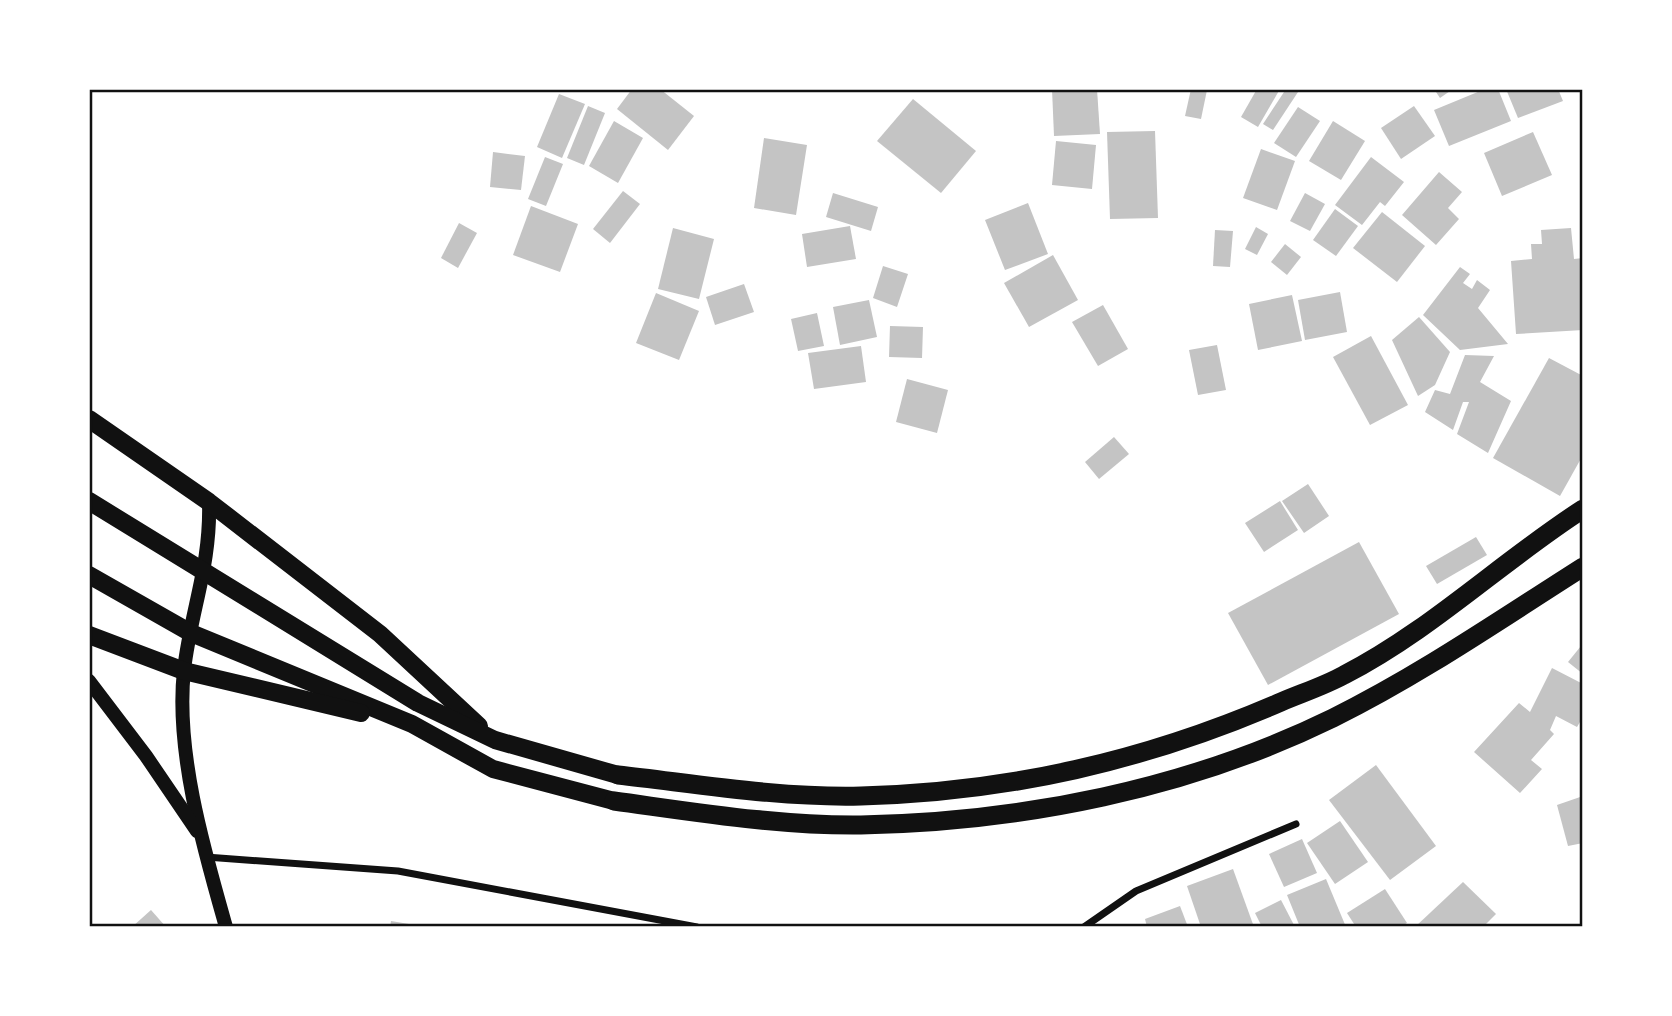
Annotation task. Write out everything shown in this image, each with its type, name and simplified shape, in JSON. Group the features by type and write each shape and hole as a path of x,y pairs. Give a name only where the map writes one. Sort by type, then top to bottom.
{"highway":[{"path":"618,775 755,790 859,796 947,790 1038,778 1150,752 1245,718 1345,675 1433,618 1583,509"},
{"path":"614,801 753,819 861,825 1040,809 1158,785 1333,718 1457,648 1583,567"}],"main road":[{"path":"89,419 209,502 380,634 495,740"},
{"path":"89,501 418,703 495,740 618,775"},
{"path":"209,502 210,539 184,671 183,720 200,835 226,927"},
{"path":"89,575 191,633 412,724 494,769 614,801"},
{"path":"89,635 184,671 412,724"},
{"path":"89,681 146,756 200,835"}],"street":[{"path":"1084,927 1136,891 1296,824"},
{"path":"206,857 398,871 697,927"}],"building":[{"path":"632,89 660,89 694,116 668,150 617,109"},
{"path":"1052,89 1097,89 1100,134 1054,136"},
{"path":"1191,89 1207,90 1201,119 1185,116"},
{"path":"1257,89 1280,89 1258,127 1241,117"},
{"path":"1286,89 1300,89 1273,130 1263,124"},
{"path":"1434,89 1453,89 1440,98"},
{"path":"1485,89 1498,89 1511,121 1449,146 1434,110"},
{"path":"1506,89 1558,89 1563,101 1518,118"},
{"path":"559,94 585,104 562,158 537,147"},
{"path":"913,99 976,151 941,193 877,141"},
{"path":"588,106 605,113 584,165 567,158"},
{"path":"1414,106 1435,136 1401,159 1381,128"},
{"path":"1298,107 1320,121 1296,157 1274,143"},
{"path":"614,121 643,138 618,183 589,166"},
{"path":"1333,121 1365,141 1341,180 1309,161"},
{"path":"1155,131 1158,218 1110,219 1107,132"},
{"path":"1533,132 1552,175 1502,196 1484,153"},
{"path":"764,138 807,145 796,215 754,208"},
{"path":"1056,141 1096,145 1092,189 1052,185"},
{"path":"1261,149 1295,161 1277,210 1243,198"},
{"path":"493,152 525,156 521,190 490,187"},
{"path":"545,157 563,164 546,206 528,199"},
{"path":"1371,157 1404,182 1385,206 1380,202 1362,225 1335,205"},
{"path":"1439,172 1462,192 1448,208 1459,219 1436,245 1402,215"},
{"path":"623,191 640,204 610,243 593,229"},
{"path":"833,193 878,207 871,231 826,217"},
{"path":"1305,193 1325,204 1310,231 1290,221"},
{"path":"1028,203 1048,254 1005,270 985,220"},
{"path":"531,206 578,224 560,272 513,255"},
{"path":"1335,209 1358,226 1336,256 1313,240"},
{"path":"1382,212 1425,246 1397,282 1353,248"},
{"path":"459,223 477,233 458,268 441,258"},
{"path":"850,226 856,259 807,267 802,234"},
{"path":"1256,227 1268,234 1257,255 1245,249"},
{"path":"673,228 714,239 699,299 658,289"},
{"path":"1571,228 1574,259 1583,258 1583,330 1516,334 1511,261 1532,259 1531,244 1542,244 1541,230"},
{"path":"1215,230 1233,231 1230,267 1213,266"},
{"path":"1285,244 1301,257 1287,275 1271,262"},
{"path":"1053,255 1078,300 1029,327 1004,283"},
{"path":"883,266 908,274 897,307 873,298"},
{"path":"1460,267 1470,274 1463,283 1472,289 1477,280 1490,290 1478,308 1508,344 1460,350 1423,315"},
{"path":"744,284 754,312 715,325 706,297"},
{"path":"1340,292 1347,332 1305,340 1298,300"},
{"path":"656,293 699,311 679,360 636,343"},
{"path":"1292,295 1302,341 1258,350 1249,304"},
{"path":"869,300 877,337 840,345 833,307"},
{"path":"1103,305 1128,349 1098,366 1072,322"},
{"path":"817,313 824,346 798,351 791,319"},
{"path":"1419,317 1450,352 1435,385 1418,396 1392,340"},
{"path":"890,326 923,327 922,358 889,357"},
{"path":"1371,336 1408,405 1370,425 1333,357"},
{"path":"1217,345 1226,390 1198,395 1189,350"},
{"path":"861,346 866,382 814,389 808,353"},
{"path":"1465,355 1494,356 1480,382 1511,401 1488,453 1457,434 1469,402 1463,402 1453,430 1425,412 1435,390 1450,394"},
{"path":"1549,358 1583,376 1583,455 1560,496 1493,458"},
{"path":"907,379 948,390 937,433 896,422"},
{"path":"1114,437 1129,454 1099,479 1085,462"},
{"path":"1308,484 1329,516 1304,533 1282,501"},
{"path":"1280,501 1298,530 1264,552 1245,523"},
{"path":"1476,537 1487,555 1437,584 1426,566"},
{"path":"1359,542 1399,614 1268,685 1228,613"},
{"path":"1581,646 1583,647 1583,674 1568,662"},
{"path":"1552,668 1583,684 1583,717 1577,727 1556,716 1550,730 1554,734 1531,760 1542,769 1520,793 1474,752 1519,703 1530,712"},
{"path":"1376,765 1436,846 1390,880 1329,800"},
{"path":"1583,796 1583,843 1568,846 1557,805"},
{"path":"1340,821 1368,862 1335,884 1307,843"},
{"path":"1302,839 1317,873 1284,887 1269,854"},
{"path":"1233,869 1254,927 1201,927 1187,886"},
{"path":"1326,879 1346,927 1300,927 1287,895"},
{"path":"1463,882 1496,914 1483,927 1415,927"},
{"path":"1385,889 1407,923 1400,927 1356,927 1347,913"},
{"path":"1281,900 1295,927 1262,927 1255,913"},
{"path":"1180,906 1188,927 1147,927 1145,919"},
{"path":"151,910 166,927 132,927"},
{"path":"391,921 415,925 390,927"}]}
